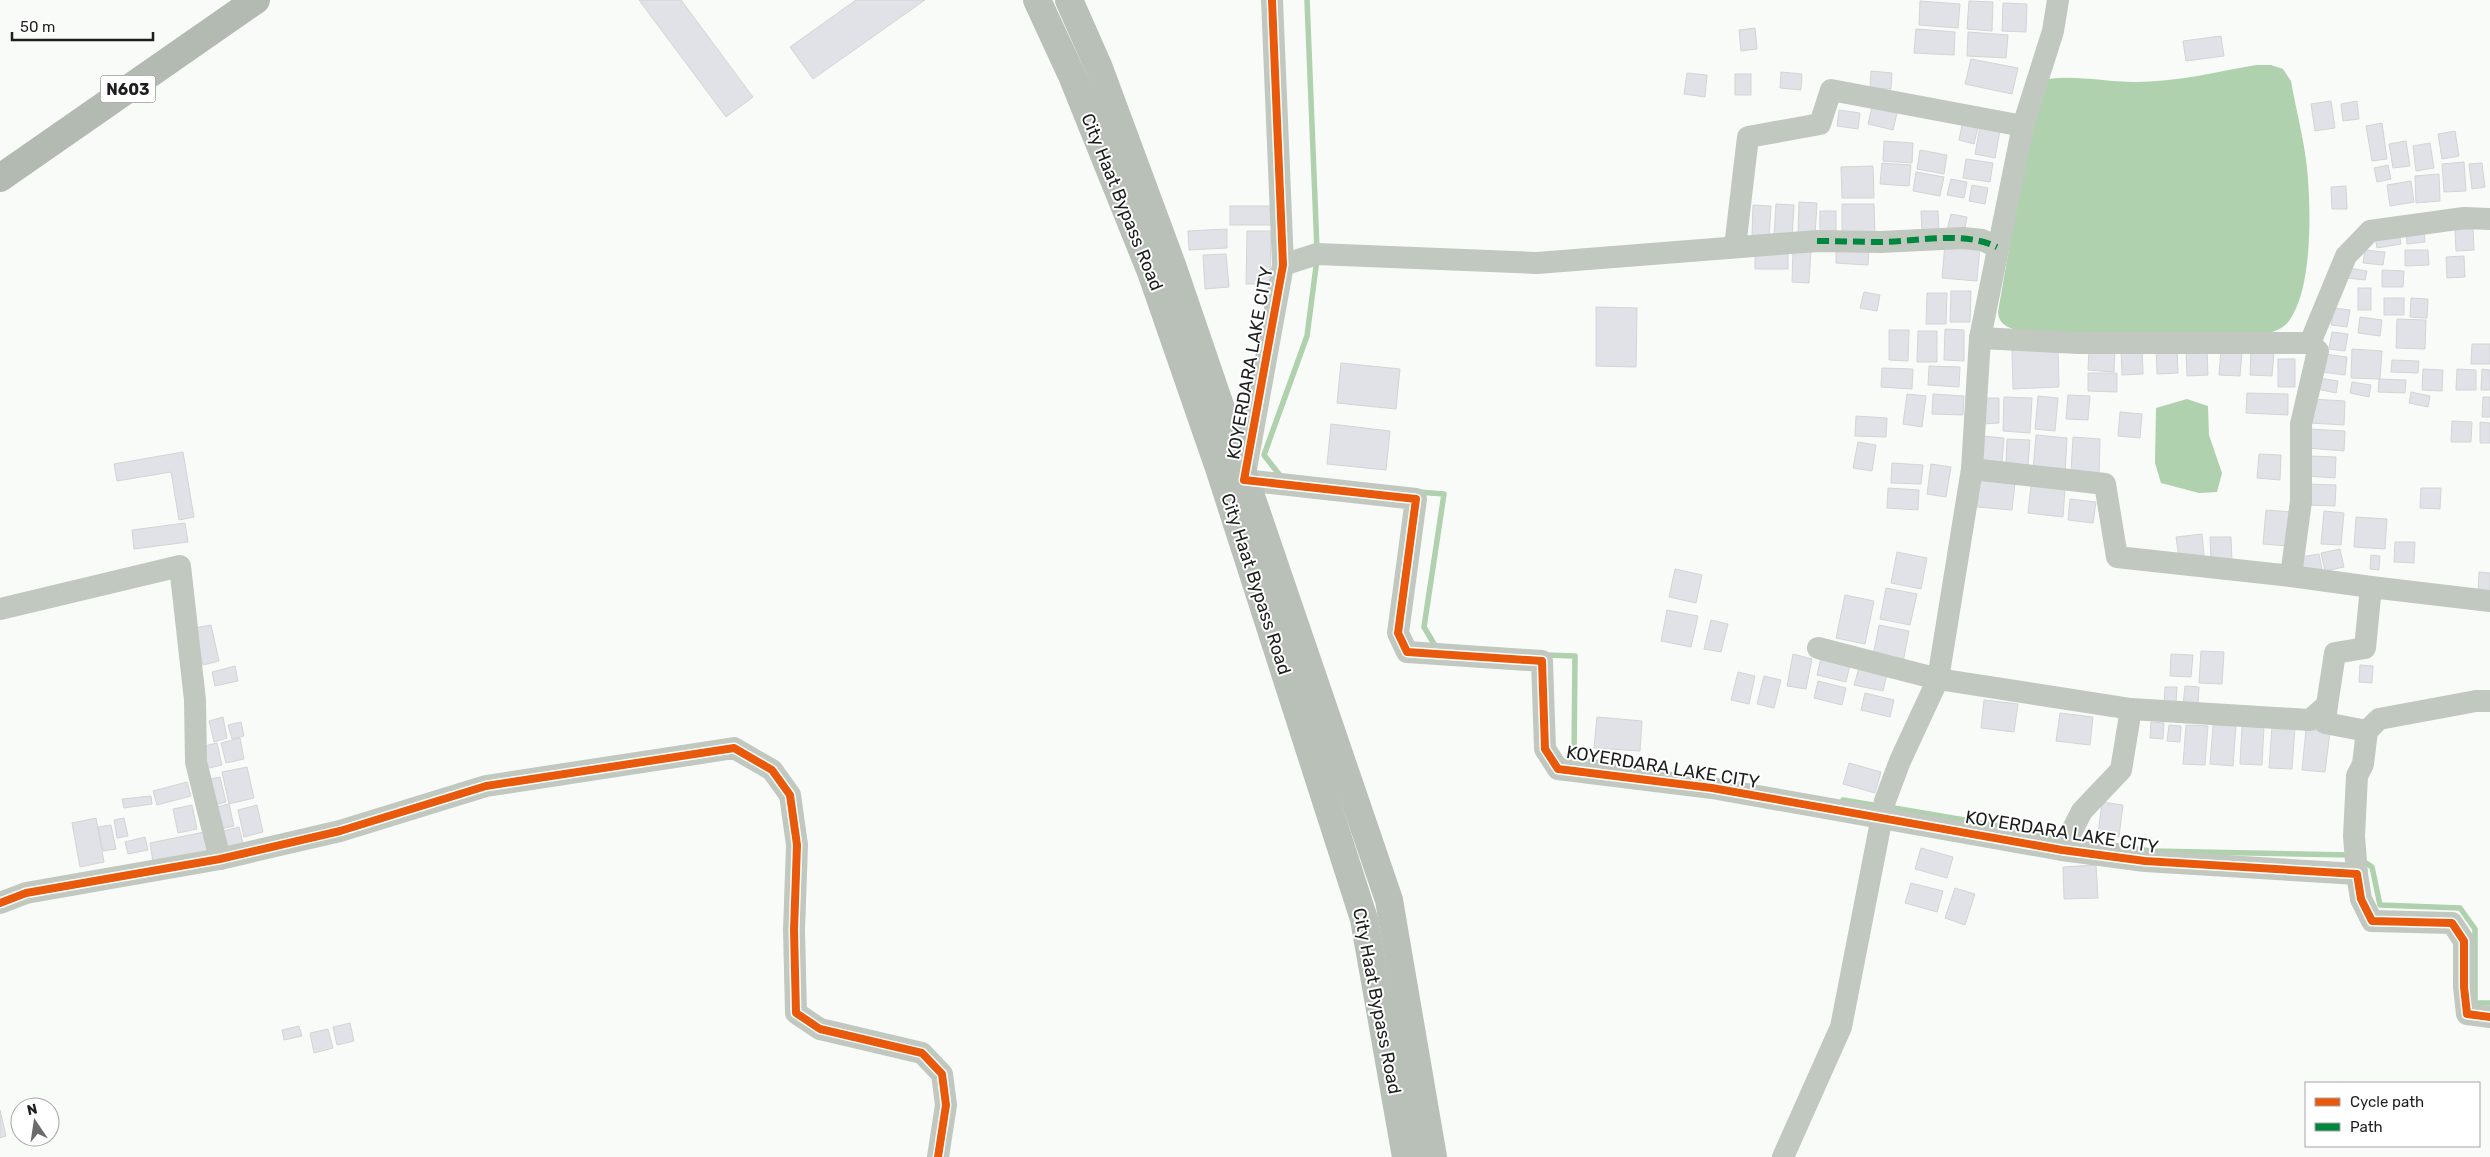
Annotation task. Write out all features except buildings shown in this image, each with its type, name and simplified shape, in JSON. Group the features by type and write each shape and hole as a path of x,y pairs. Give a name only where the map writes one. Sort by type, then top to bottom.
{"highway":[{"name":"N603","path":"0,178 256,0"}],"main road":[{"name":"City Haat Bypass Road","path":"1037,0 1073,78 1151,272 1220,471 1364,919 1406,1157"},
{"name":"City Haat Bypass Road","path":"1069,0 1099,68 1172,265 1389,900 1433,1157"}],"street":[{"name":"KOYERDARA LAKE CITY","path":"1272,0 1283,265 1244,480 1416,499 1398,633 1407,652 1542,662 1545,750 1558,769 1882,811 2062,850 2145,861 2357,874"},
{"path":"1783,1157 1841,1027 1882,811 1900,761 1938,679 1972,470 1980,338 2023,126 2053,31 2058,0"},
{"path":"1735,247 1748,136 1820,124 1831,90 2023,126"},
{"path":"2310,343 2346,256 2370,231 2464,218 2490,219"},
{"path":"1283,265 1318,254 1536,263 1817,241 1880,242 1964,238 1982,240 1997,248"},
{"path":"1980,338 2079,343 2310,343 2318,351 2301,424 2301,501 2291,576"},
{"path":"1972,470 2105,484 2117,557 2291,576 2490,601"},
{"path":"0,609 180,566 195,700 196,762 220,859"},
{"path":"2367,731 2325,723 2335,653 2365,648 2372,587"},
{"path":"1818,648 1938,679 2132,709 2310,720 2327,705"},
{"path":"2490,701 2476,701 2379,719 2367,731 2363,764 2357,776 2354,836 2361,899 2372,921 2452,923 2464,941 2464,987 2467,1014 2490,1018"},
{"path":"2062,850 2082,811 2121,770 2132,709"},
{"path":"0,903 26,893 220,859 340,831 486,786 734,748 772,770 790,794 797,845 794,930 796,1013 820,1029 922,1053 942,1074 946,1105 938,1157"}],"shaded area":[{"path":"2256,65 2271,65 2283,69 2291,81 2307,168 2309,225 2306,269 2297,307 2289,321 2279,329 2266,334 2038,332 2007,327 1999,319 1998,312 2033,110 2048,79 2070,78 2150,82"},
{"path":"2187,399 2208,406 2209,435 2222,473 2217,492 2199,493 2161,483 2155,463 2156,408"}],"waterway":[{"path":"1307,0 1317,250"},
{"path":"1282,478 1264,455 1307,336 1317,259"},
{"path":"1418,492 1444,494 1424,627 1437,649"},
{"path":"1545,655 1575,656 1574,759 1637,768"},
{"path":"1843,800 1879,806"},
{"path":"1888,807 2064,837"},
{"path":"2073,839 2151,851 2350,855"},
{"path":"2363,861 2372,867 2380,905 2460,908 2475,929 2475,1003 2490,1003"}],"marked path":[{"path":"1817,241 1894,242 1954,238 1969,239 1997,247"}],"cycle path":[{"path":"1272,0 1283,265 1244,480 1416,499 1398,633 1407,652 1542,661 1545,749 1558,769 1712,788 2062,850 2145,861 2357,874 2361,899 2372,921 2452,923 2464,941 2464,987 2467,1014 2490,1017"},
{"path":"0,903 26,893 220,859 340,831 486,786 734,748 772,770 790,795 797,845 794,930 796,1013 820,1029 922,1053 942,1074 946,1105 938,1157"}]}
